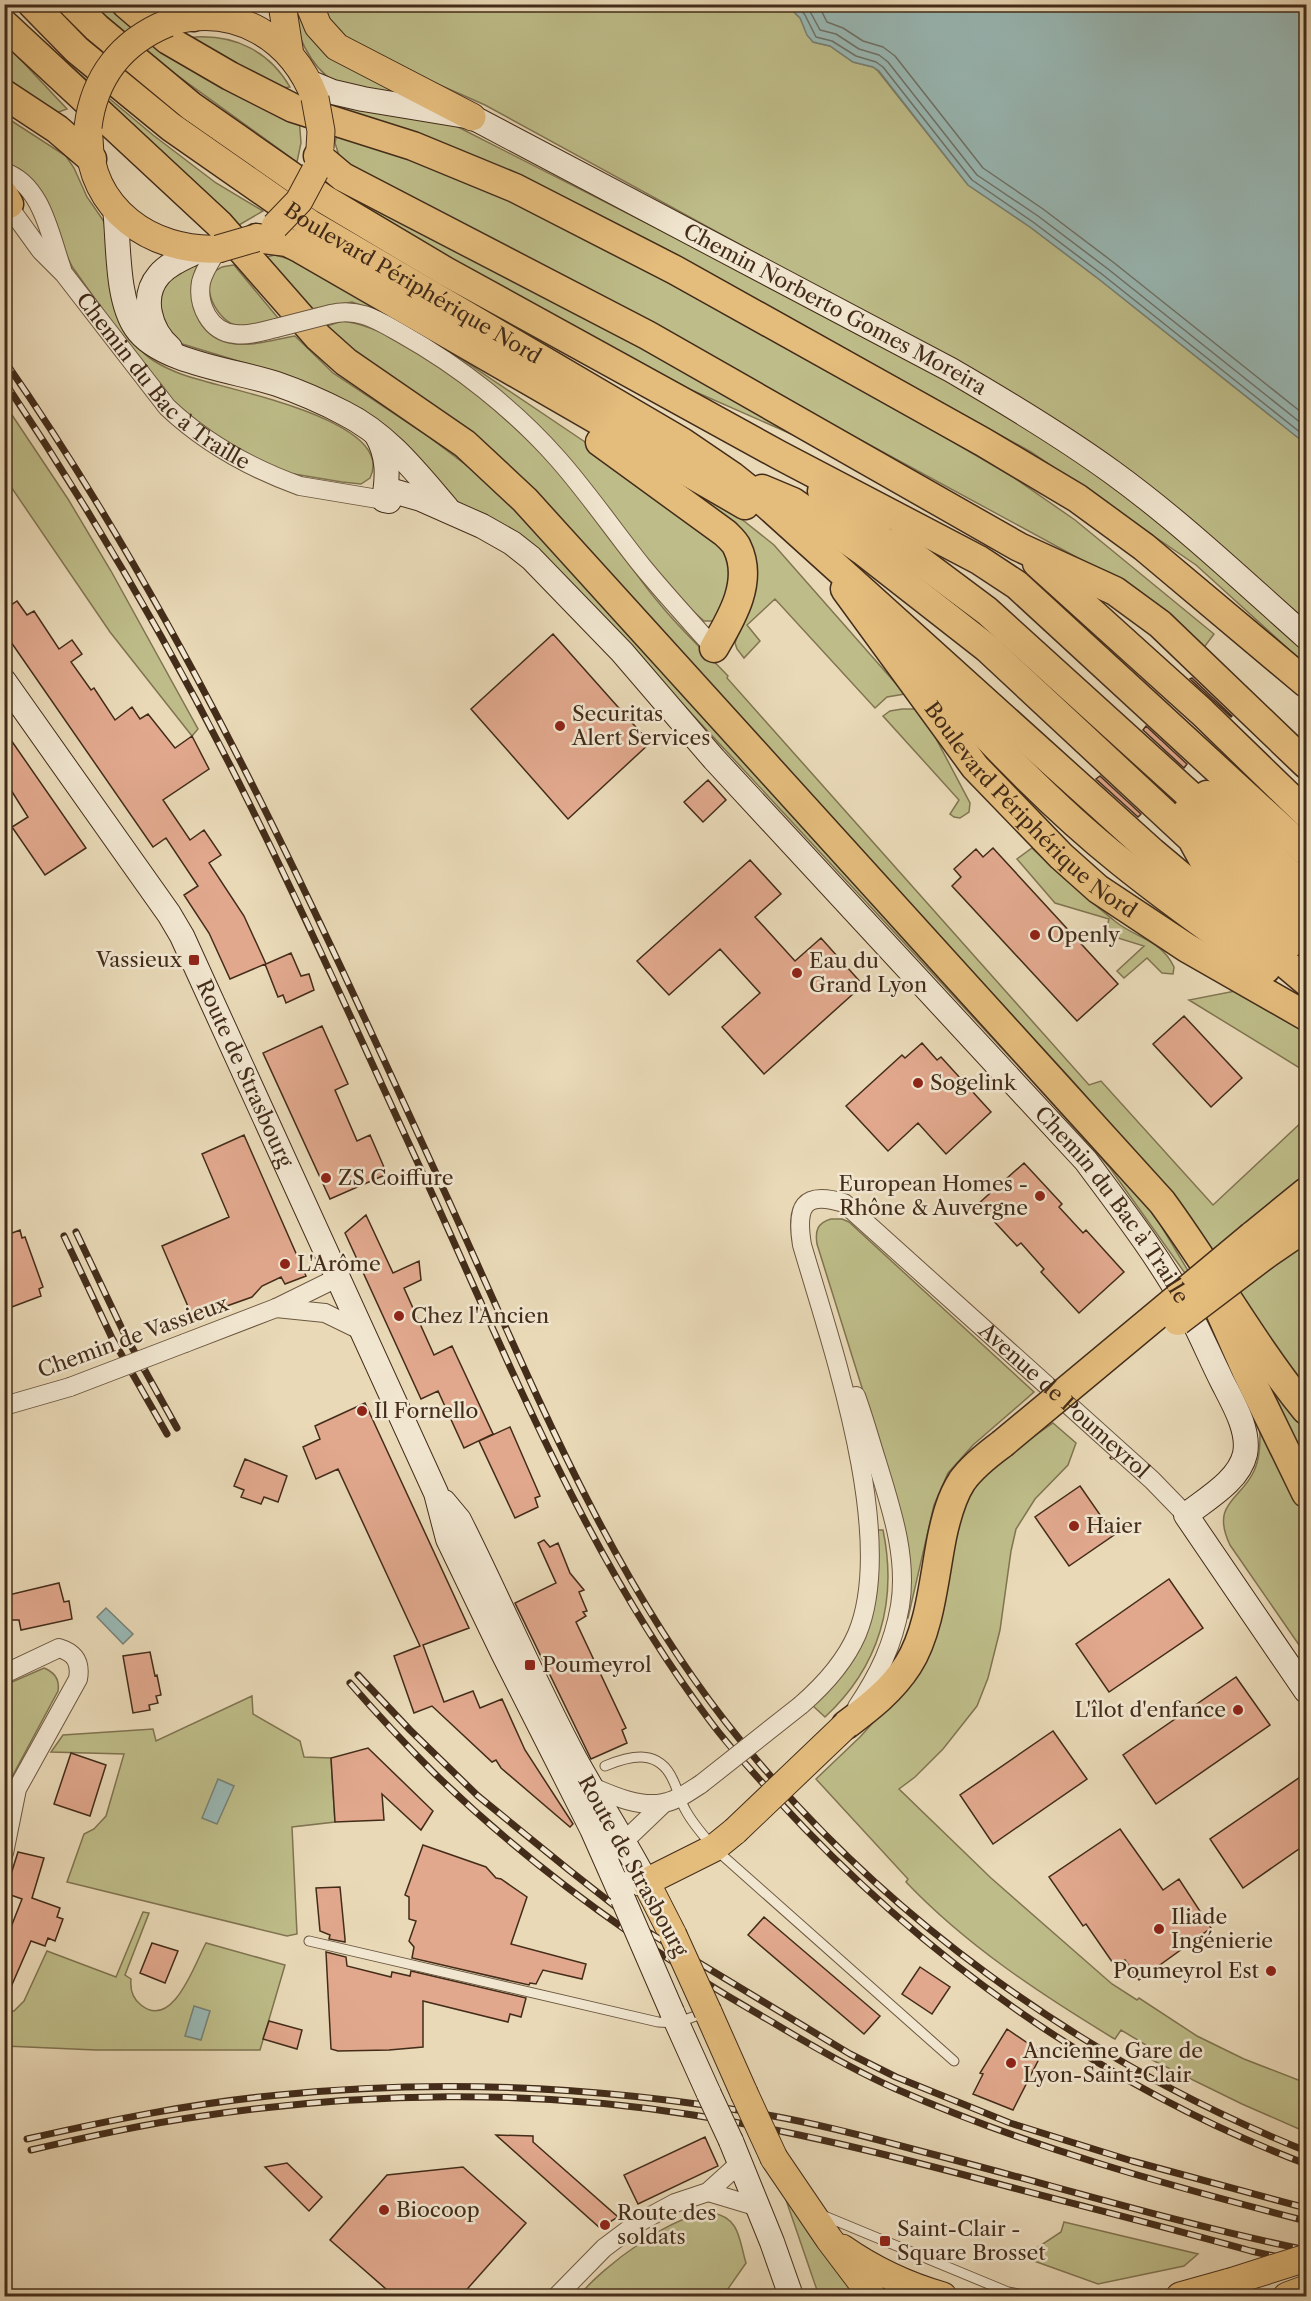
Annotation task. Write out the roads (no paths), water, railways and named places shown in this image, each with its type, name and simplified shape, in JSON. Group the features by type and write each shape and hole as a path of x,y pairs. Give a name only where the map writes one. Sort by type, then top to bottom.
{"highway":[{"name":"Boulevard Périphérique Nord","path":"32,4 77,50 171,127 310,224 672,436 732,476 1018,711 1159,845 1306,972"},
{"name":"Boulevard Périphérique Nord","path":"73,4 97,28 191,106 324,199 446,271 779,455"},
{"path":"126,4 168,40 230,76 293,108 413,146 514,188 675,270 983,442 1077,498 1135,540 1306,683"},
{"path":"4,24 219,224 318,337 377,385 465,444 525,500 1162,1202 1263,1352 1306,1410"},
{"path":"4,94 57,129 92,159"},
{"path":"318,158 343,177 647,335 1019,547 1202,712 1306,813"},
{"path":"266,232 301,249 810,542 992,744 1077,823 1118,860 1178,906 1306,998"},
{"path":"498,364 527,388 725,533 737,548 742,570 742,585 732,617 714,648"},
{"path":"779,455 1019,547 1115,591 1160,624 1306,764"},
{"path":"779,455 987,611 1292,890 1306,895"},
{"path":"779,455 1016,561 1192,722 1306,833"},
{"path":"779,455 979,560 1017,585 1306,851"},
{"path":"779,455 976,618 1306,926"},
{"path":"779,455 1007,597 1171,743 1306,871"},
{"path":"779,455 998,605 1162,752 1306,890"},
{"path":"732,476 793,502 863,550 987,648 1192,839 1204,861 1306,961"},
{"name":"Boulevard Périphérique Nord","path":"810,542 1152,852 1306,981"},
{"name":"Boulevard Périphérique Nord","path":"810,542 1004,737 1142,862 1306,990"},
{"name":"Boulevard Périphérique Nord","path":"810,542 983,757 1066,835 1148,906 1306,1008"},
{"name":"Boulevard Périphérique Nord","path":"810,542 975,767 1061,856 1098,889 1186,948 1306,1016"},
{"path":"1062,565 1306,790"},
{"path":"1258,641 1306,698"},
{"path":"1225,827 1245,867"},
{"path":"846,1725 877,1702 894,1685 909,1664 925,1623 951,1503 961,1482 1002,1444 1259,1245 1306,1192"},
{"path":"1178,1223 1251,1382 1306,1492"},
{"path":"1259,1245 1306,1227"}],"main road":[{"path":"282,4 283,23 290,55"},
{"path":"309,4 318,26 336,47 472,117"},
{"path":"181,357 163,342 153,326 149,310 153,283 170,265 209,249 238,245 266,232 299,201 318,158 321,131 312,90 290,55 280,45 256,29 230,20 196,13 140,36 117,57 94,97 88,128 92,159 99,184 126,219 153,238 168,244 209,249"},
{"name":"Chemin Norberto Gomes Moreira","path":"312,90 472,117 951,370 1005,401 1111,471 1144,496 1306,637"},
{"path":"116,208 122,291 131,320 136,329 150,343 193,362 287,388 344,412 375,432 398,451 449,510"},
{"path":"375,432 382,444 388,466 385,495"},
{"path":"410,501 415,471"},
{"name":"Chemin du Bac à Traille","path":"385,495 449,510 512,543 531,558 589,616 714,759 1086,1161 1129,1217 1184,1303 1235,1408 1244,1432 1245,1452 1240,1468 1219,1490 1186,1515"},
{"name":"Chemin du Bac à Traille","path":"410,501 481,536 552,579"},
{"name":"Route de Strasbourg","path":"4,681 169,914 182,936 436,1492 448,1539 513,1674 592,1829 608,1870 735,2152 791,2296"},
{"name":"Route de Strasbourg","path":"436,1492 459,1520 590,1786 609,1819 624,1839 673,1935 774,2158 829,2239 872,2296"},
{"name":"Avenue de Poumeyrol","path":"1186,1515 1306,1691"},
{"path":"608,1870 621,1882 629,1884 646,1882 714,1848 735,1831 846,1725"},
{"path":"829,2239 881,2271 923,2290 944,2296"},
{"path":"1180,2296 1306,2258"},
{"path":"1287,2296 1306,2289"}],"street":[{"name":"Chemin du Bac à Traille","path":"4,172 22,180 36,200 64,274"},
{"name":"Chemin du Bac à Traille","path":"6,200 41,251 64,274 167,407 185,425 228,454 300,486 385,495"},
{"path":"209,249 201,283 204,311 211,322 221,330 234,334 249,334 331,314 350,312 369,316 449,363 534,434 580,484 668,597 714,648"},
{"name":"Avenue de Poumeyrol","path":"608,1870 608,1862 613,1851 624,1839 671,1800 702,1784 801,1705 832,1675 857,1635 866,1604 870,1563 868,1525 855,1438 802,1245 798,1222 800,1211 808,1203 818,1198 830,1198 844,1203 1152,1480 1186,1515"},
{"name":"Avenue de Poumeyrol","path":"802,1245 857,1399 889,1501 899,1551 901,1587 896,1626 875,1680 846,1725"},
{"name":"Chemin de Vassieux","path":"4,1406 70,1387 185,1343 276,1308 337,1278"},
{"name":"Chemin de Vassieux","path":"276,1308 325,1313 362,1331"},
{"path":"4,1674 59,1648 70,1652 77,1659 80,1670 78,1679 17,1789 4,1853"},
{"path":"590,1786 619,1798 647,1804 671,1800"},
{"path":"708,2192 735,2152"},
{"path":"557,2296 603,2248 636,2224 675,2203 708,2192 758,2207"}],"lane":[{"path":"605,1766 633,1758 656,1759 666,1767 672,1778 671,1800 714,1848 954,2061"},
{"path":"309,1941 658,2022 708,2012"},
{"path":"809,2210 1008,2292 1029,2296"}],"water":[{"path":"787,5 1306,5 1306,444 1100,280 1030,227 968,185 879,71 873,67 853,62 830,46 813,42 807,35 800,18"},
{"path":"106,1608 133,1634 123,1644 97,1617"},
{"path":"218,1779 234,1786 217,1824 202,1818"},
{"path":"194,2006 210,2011 201,2040 185,2036"}],"railway":[{"path":"4,360 70,459 131,561 244,769 348,982 571,1467 605,1533 681,1661 725,1721 784,1791 847,1856 915,1917 987,1974 1063,2026 1142,2073 1223,2115 1306,2151"},
{"path":"4,381 101,533 161,636 218,742 316,941 555,1462 626,1595 666,1659 710,1721 776,1798 832,1857 892,1912 955,1964 1020,2012 1088,2057 1158,2097 1231,2133 1306,2164"},
{"path":"76,1232 124,1333 177,1428"},
{"path":"64,1236 112,1338 167,1434"},
{"path":"358,1675 410,1730 478,1796 648,1932 850,2054 896,2077 1010,2123 1132,2161 1306,2208"},
{"path":"350,1683 434,1773 512,1844 553,1877 682,1968 817,2049 896,2089 1047,2147 1150,2179 1306,2221"},
{"path":"27,2139 184,2107 279,2095 403,2087 527,2088 589,2092 712,2106 810,2123 1161,2216 1306,2250"},
{"path":"31,2150 180,2119 324,2102 448,2097 571,2101 693,2115 806,2136 954,2172 1251,2251 1306,2263"}],"place":[{"name":"Securitas Alert Services","path":"560,726"},
{"name":"Openly","path":"1035,935"},
{"name":"Vassieux","path":"194,960"},
{"name":"Eau du Grand Lyon","path":"797,973"},
{"name":"Sogelink","path":"918,1083"},
{"name":"ZS Coiffure","path":"326,1178"},
{"name":"European Homes - Rhône & Auvergne","path":"1040,1196"},
{"name":"L'Arôme","path":"285,1264"},
{"name":"Chez l'Ancien","path":"399,1316"},
{"name":"Il Fornello","path":"362,1411"},
{"name":"Haier","path":"1074,1526"},
{"name":"Poumeyrol","path":"530,1665"},
{"name":"L'îlot d'enfance","path":"1238,1710"},
{"name":"Iliade Ingénierie","path":"1159,1929"},
{"name":"Poumeyrol Est","path":"1271,1971"},
{"name":"Ancienne Gare de Lyon-Saint-Clair","path":"1011,2063"},
{"name":"Biocoop","path":"384,2210"},
{"name":"Route des soldats","path":"605,2225"},
{"name":"Saint-Clair - Square Brosset","path":"885,2241"}]}
